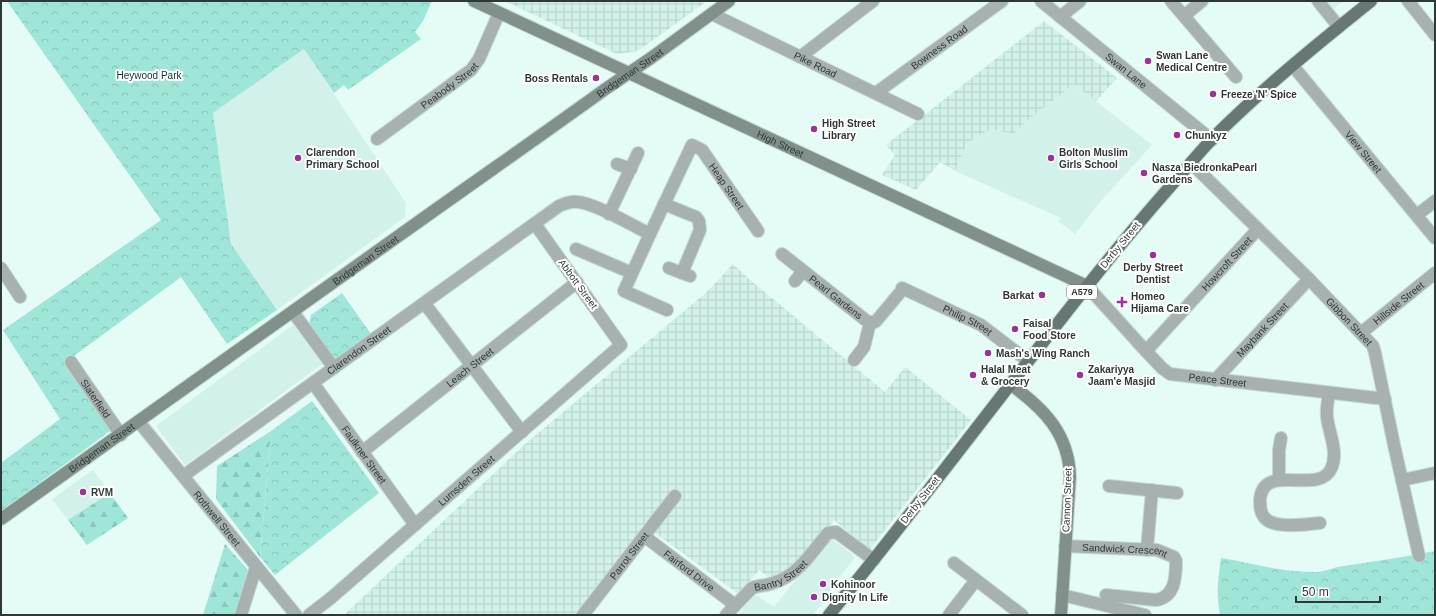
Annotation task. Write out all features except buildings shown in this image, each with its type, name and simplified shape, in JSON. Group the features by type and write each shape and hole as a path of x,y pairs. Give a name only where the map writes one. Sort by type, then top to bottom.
{"main road":[{"name":"Derby Street","path":"829,615 874,560 1087,286 1135,227 1191,163 1212,140 1293,66 1370,1"}],"street":[{"name":"High Street","path":"474,1 1087,286"},
{"name":"Bridgeman Street","path":"1,519 729,1"},
{"path":"800,57 873,1"},
{"name":"Bowness Road","path":"876,93 1002,1"},
{"name":"Swan Lane","path":"1040,1 1212,140"},
{"path":"1060,17 1080,1"},
{"path":"1171,1 1236,77"},
{"path":"1184,16 1202,1"},
{"path":"1318,1 1339,27"},
{"path":"1408,1 1435,35"},
{"name":"Peabody Street","path":"377,139 471,70 479,59 499,13"},
{"name":"Pike Road","path":"712,14 918,114"},
{"name":"View Street","path":"1293,66 1435,238"},
{"name":"Heap Street","path":"664,204 692,146 702,150 758,231"},
{"path":"609,214 638,153"},
{"name":"Gibbon Street","path":"1191,163 1309,279 1373,346 1419,556"},
{"path":"617,164 630,169"},
{"path":"1417,215 1435,201"},
{"name":"Clarendon Street","path":"183,476 425,304 559,206 568,202 590,204 650,234"},
{"path":"668,310 624,291 664,204 696,217 699,221 700,230 686,275 669,268"},
{"name":"Abbott Street","path":"534,224 622,345"},
{"name":"Howcroft Street","path":"1146,351 1258,228"},
{"name":"Pearl Gardens","path":"782,254 865,321 870,323 877,320 903,288"},
{"path":"581,255 632,273"},
{"path":"1,268 20,297"},
{"name":"Pearl Gardens","path":"795,281 803,271"},
{"name":"Hillside Street","path":"1361,333 1435,273"},
{"name":"Maybank Street","path":"1215,380 1309,279"},
{"name":"Leach Street","path":"362,452 577,282"},
{"name":"Peace Street","path":"1087,286 1162,368 1170,374 1385,399"},
{"name":"Philip Street","path":"903,288 986,328 1028,361"},
{"path":"425,304 522,432"},
{"path":"293,312 334,368"},
{"name":"Pearl Gardens","path":"854,360 864,347 870,323"},
{"name":"Lumsden Street","path":"309,615 331,598 622,345"},
{"name":"Slaterfield","path":"71,362 121,435"},
{"name":"Faulkner Street","path":"313,384 415,525"},
{"name":"Cannon Street","path":"1010,384 1041,409 1056,429 1064,446 1069,464 1070,477 1061,615"},
{"path":"1320,523 1270,523 1264,518 1260,506 1260,497 1264,488 1272,481 1318,479 1328,473 1331,469 1334,455 1327,417 1328,393"},
{"name":"Rothwell Street","path":"139,422 296,615"},
{"path":"1279,480 1279,450 1281,438"},
{"path":"1402,480 1435,473"},
{"path":"1109,486 1177,493"},
{"path":"1147,550 1152,490"},
{"name":"Parrot Street","path":"583,615 675,496"},
{"name":"Bantry Street","path":"726,615 752,588 756,586 773,584 796,571 828,533 836,532 874,560"},
{"name":"Fairford Drive","path":"644,536 735,605"},
{"name":"Sandwick Crescent","path":"1065,546 1147,550 1160,552 1176,559 1174,587 1171,592 1162,599 1156,600 1106,595"},
{"path":"954,563 1022,615"},
{"path":"241,615 256,567"},
{"path":"948,615 976,580"},
{"path":"1062,595 1144,615"}],"shaded area":[{"path":"505,1 707,1 638,51 617,54"},
{"path":"1325,1 1343,1 1333,10"},
{"path":"1044,21 1117,78 1096,101 1074,84 1023,124 1014,134 997,130 988,131 975,137 966,145 955,171 940,162 916,190 882,175 895,155 886,145"},
{"name":"Clarendon Primary School","path":"304,49 406,203 405,217 277,310 231,244 213,113"},
{"name":"Bolton Muslim Girls School","path":"1074,84 1152,145 1100,202 1075,234 1058,221 1061,218 955,171 966,145 975,137 988,131 997,130 1014,134 1023,124"},
{"path":"733,264 885,392 905,367 971,420 870,549 834,520 798,564 771,579 759,570 739,594 644,525 576,615 344,615 525,444 707,292"},
{"path":"293,325 322,364 185,465 156,426"},
{"path":"93,470 110,493 68,520 52,499"},
{"path":"828,540 833,540 853,555 854,559 834,583 836,585 813,615 738,615 755,594 774,607"}],"green space":[{"name":"Heywood Park","path":"7,1 432,1 423,21 415,32 421,39 348,90 344,85 334,93 304,49 213,113 231,244 277,310 227,344 181,277 67,361 114,428 1,511 1,463 60,419 3,330 161,220"},
{"path":"342,293 371,334 335,360 309,324 311,315"},
{"path":"312,401 379,493 275,575 260,557 271,431"},
{"path":"271,431 260,557 216,499 217,466"},
{"path":"110,493 128,518 87,545 68,520"},
{"path":"225,544 248,570 235,615 203,615"},
{"path":"1435,551 1435,615 1220,615 1218,586 1221,558 1277,569 1300,572 1316,572"}],"place":[{"name":"Swan Lane Medical Centre","path":"1148,61"},
{"name":"Boss Rentals","path":"596,78"},
{"name":"Freeze 'N' Spice","path":"1213,94"},
{"name":"High Street Library","path":"814,129"},
{"name":"Chunkyz","path":"1177,135"},
{"name":"Clarendon Primary School","path":"298,158"},
{"name":"Bolton Muslim Girls School","path":"1051,158"},
{"name":"Nasza BiedronkaPearl Gardens","path":"1144,173"},
{"name":"Derby Street Dentist","path":"1153,255"},
{"name":"Barkat","path":"1042,295"},
{"name":"Homeo Hijama Care","path":"1122,302"},
{"name":"Faisal Food Store","path":"1015,329"},
{"name":"Mash's Wing Ranch","path":"988,353"},
{"name":"Halal Meat & Grocery","path":"973,375"},
{"name":"Zakariyya Jaam'e Masjid","path":"1080,375"},
{"name":"RVM","path":"83,492"},
{"name":"Kohinoor","path":"823,584"},
{"name":"Dignity In Life","path":"814,597"}]}
